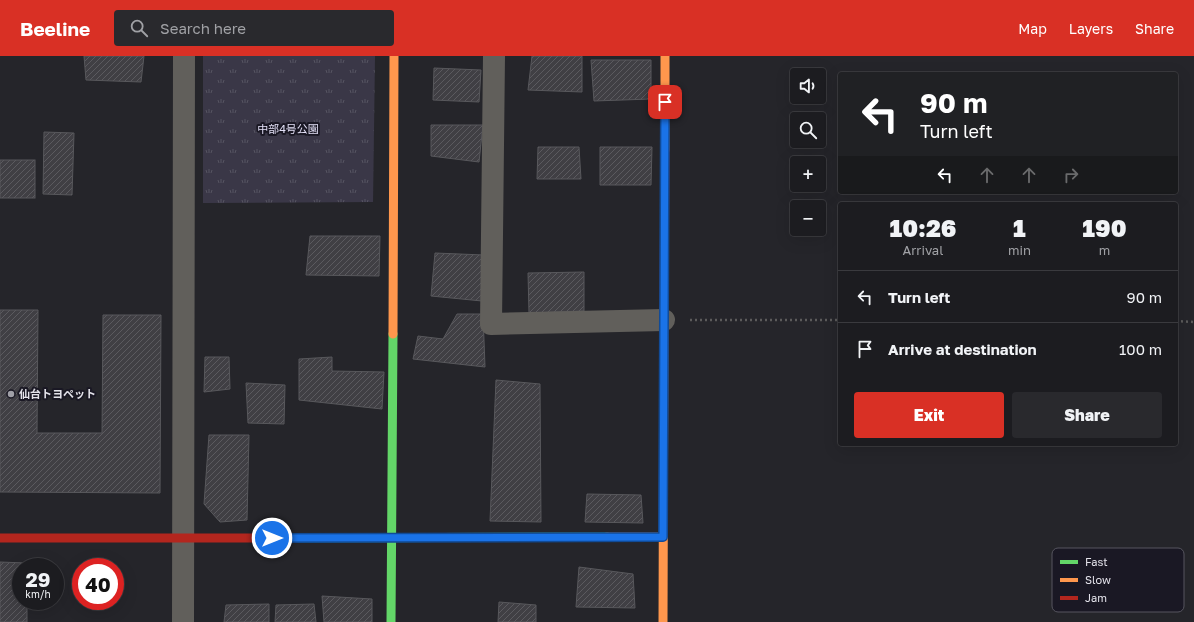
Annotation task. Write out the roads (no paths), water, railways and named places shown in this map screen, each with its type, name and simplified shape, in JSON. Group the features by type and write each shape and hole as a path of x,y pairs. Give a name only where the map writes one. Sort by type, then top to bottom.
{"street":[{"path":"183,622 184,56"},
{"path":"391,622 394,56"},
{"path":"494,56 491,324 664,320"},
{"path":"663,622 665,56"},
{"path":"0,538 663,537"}],"place":[{"name":"仙台トヨペット","path":"11,394"}],"park label":[{"name":"中部4号公園","path":"288,129"}]}
